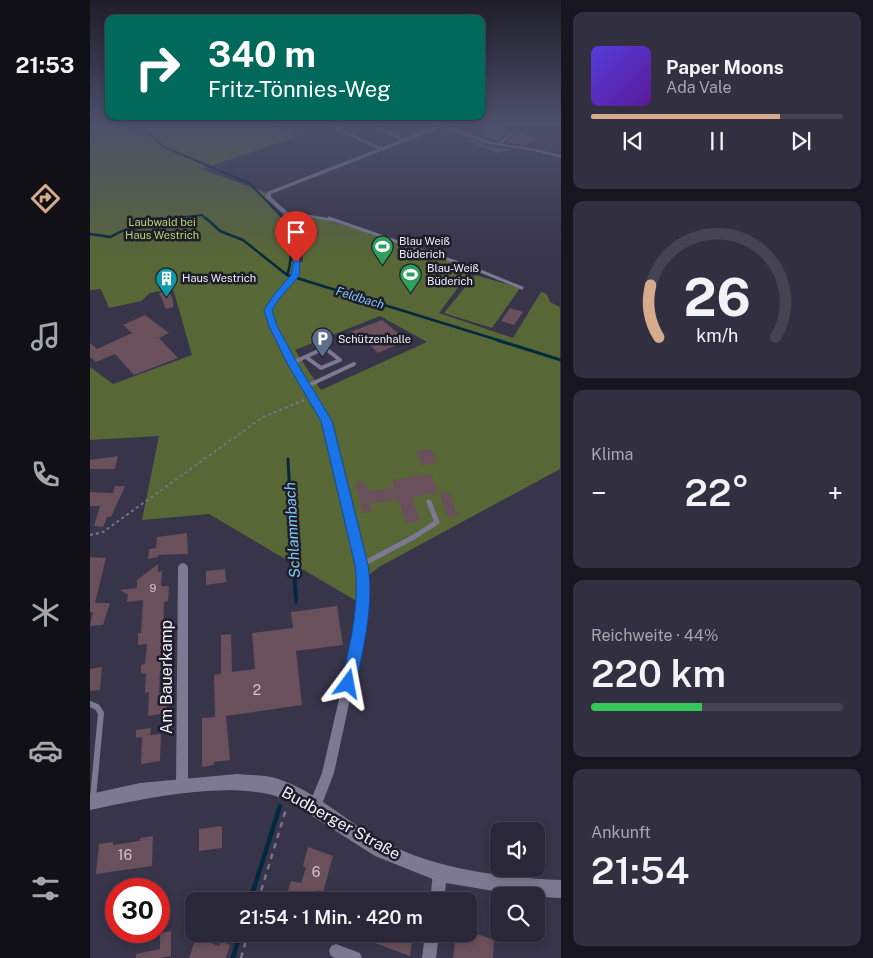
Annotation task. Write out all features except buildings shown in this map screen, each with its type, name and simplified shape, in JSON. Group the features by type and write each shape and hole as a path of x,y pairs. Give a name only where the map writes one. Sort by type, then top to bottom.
{"street":[{"path":"314,807 328,773 360,630 365,587 362,565 326,421 292,363 273,326 268,310 276,297 294,277 296,262 290,217 268,199 269,193 331,170"},
{"name":"Am Bauerkamp","path":"182,567 182,786"},
{"name":"Budberger Straße","path":"92,802 140,791 182,786 237,782 274,786 293,794 381,850 440,873 493,883 560,889"},
{"path":"438,892 440,873"},
{"path":"429,958 431,942"},
{"path":"336,951 355,958"}],"lane":[{"path":"290,217 328,218 473,268 522,288"},
{"path":"292,363 325,348 340,360 321,368 306,357"},
{"path":"305,387 354,364"},
{"path":"362,565 414,537 436,522 429,502"},
{"path":"90,704 97,707 101,713 92,802"}],"path":[{"path":"90,535 104,532 263,417 311,396"},
{"path":"261,892 286,808 293,794"},
{"path":"241,958 246,942"}],"green space":[{"name":"Laubwald bei Haus Westrich","path":"90,170 203,170 267,193 267,201 286,222 291,261 303,262 303,243 318,234 317,231 301,223 308,216 327,219 472,269 439,313 513,338 541,292 547,294 550,302 560,307 560,469 379,567 358,584 358,602 209,514 142,520 159,436 90,440 90,367 113,384 192,355 173,289 150,293 141,301 109,308 101,289 90,290","holes":["380,316 427,342 321,390 295,350"]},
{"name":"Blau Weiß Büderich","path":"475,275 520,288 492,328 444,313"}],"waterway":[{"path":"218,170 249,183 285,220"},
{"name":"Feldbach","path":"156,220 202,215 207,220"},
{"name":"Feldbach","path":"90,234 110,237 122,231 154,225 156,219 162,218"},
{"name":"Feldbach","path":"206,218 220,231 243,240 287,275"},
{"path":"284,218 289,230 291,246 287,275"},
{"name":"Feldbach","path":"287,275 501,341"},
{"name":"Feldbach","path":"497,340 561,360"},
{"name":"Schlammbach","path":"288,459 290,498"},
{"name":"Schlammbach","path":"290,497 296,602"},
{"name":"Schlammbach","path":"253,892 280,806"},
{"name":"Schlammbach","path":"233,958 238,942"}],"place":[{"name":"Blau Weiß Büderich","path":"383,266"},
{"name":"Blau-Weiß Büderich","path":"411,293"},
{"name":"Haus Westrich","path":"166,297"},
{"name":"Schützenhalle","path":"322,358"}],"route":[{"path":"296,262 295,276 276,297 268,310 273,326 292,363 326,421 362,565 365,587 360,630 348,684"}]}
